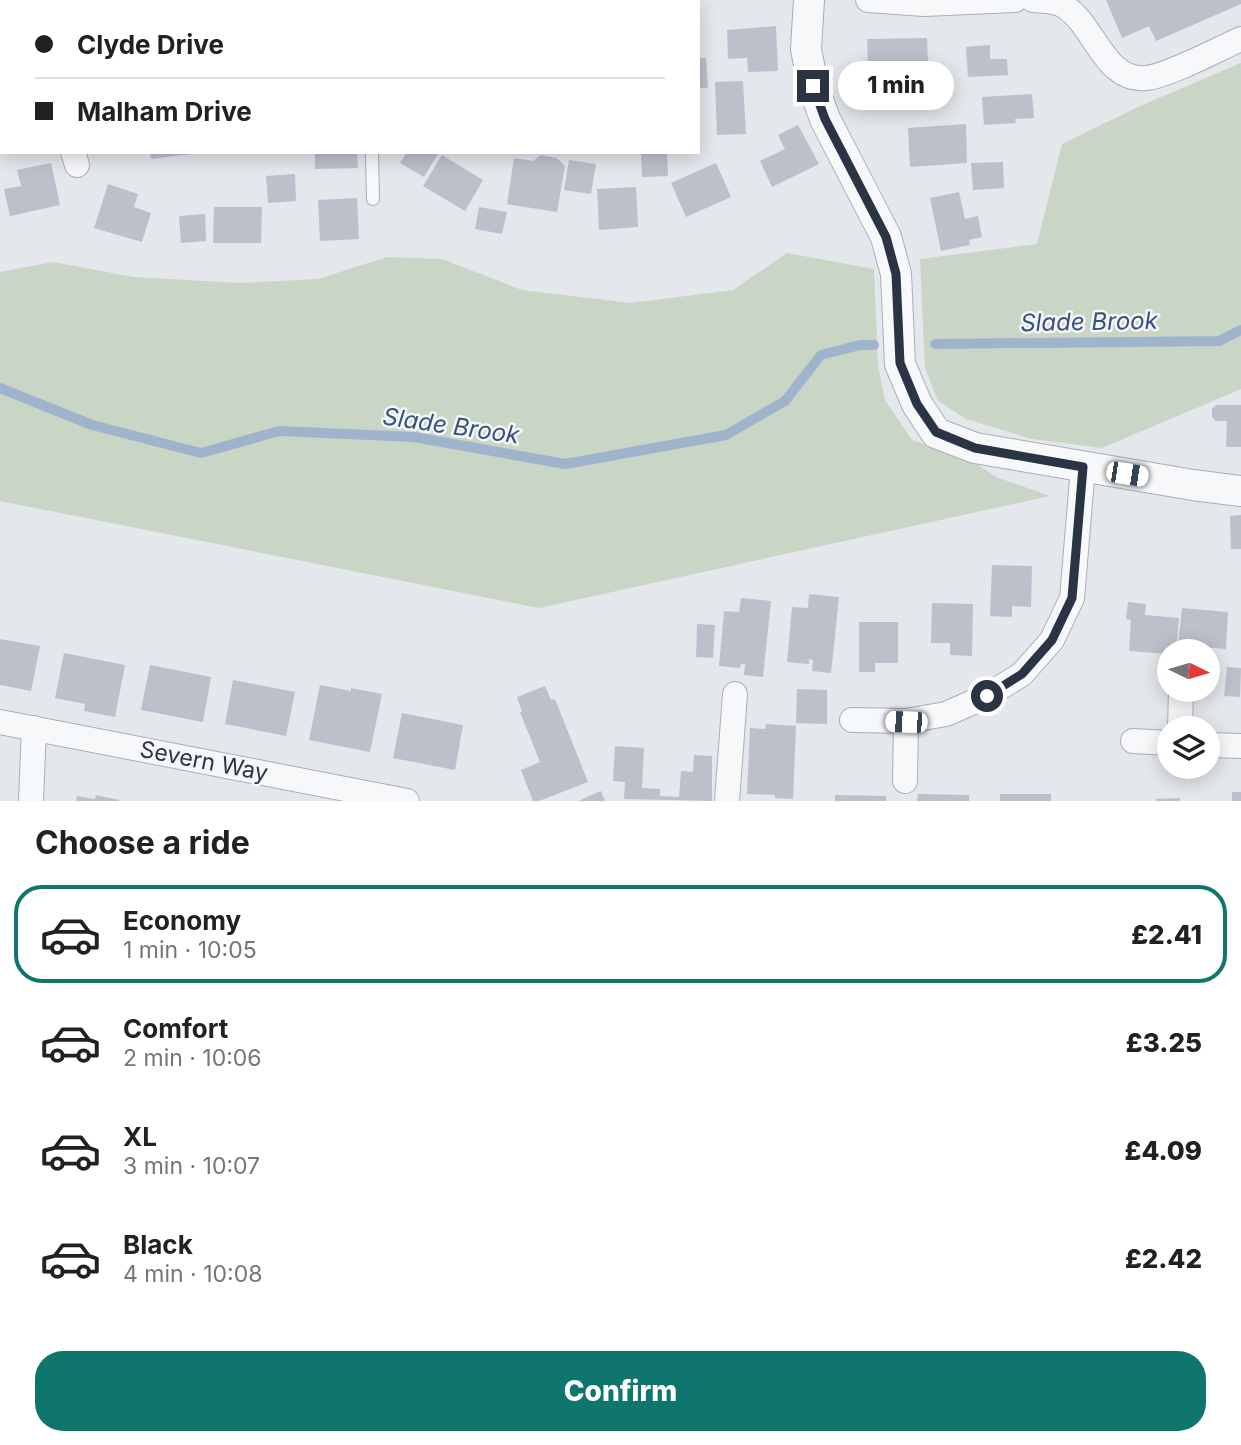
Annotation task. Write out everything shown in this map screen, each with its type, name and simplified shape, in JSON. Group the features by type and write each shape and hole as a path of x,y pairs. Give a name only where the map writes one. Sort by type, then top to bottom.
{"street":[{"path":"809,0 806,49 813,86 825,119 886,237 896,274 900,363 917,404 936,432 975,448 1241,491"},
{"path":"868,0 1015,0"},
{"path":"1033,0 1066,3 1098,48 1118,71 1131,78 1148,78 1165,73 1241,39"},
{"path":"852,720 906,722 946,714 987,696 1022,674 1052,640 1072,598 1083,467"},
{"path":"727,801 735,694"},
{"name":"Severn Way","path":"0,722 344,795 407,801"},
{"path":"905,781 906,722"},
{"path":"31,801 34,728"},
{"path":"1133,741 1157,742"},
{"path":"1220,745 1241,746"}],"lane":[{"path":"372,154 373,199"}],"green space":[{"path":"1241,63 1241,389 1102,448 1032,439 966,419 938,401 925,368 920,259 1037,244 1062,144 1138,107"},
{"path":"787,253 874,269 878,365 885,400 912,440 968,458 996,477 1050,496 539,608 0,501 0,272 53,262 134,277 239,283 318,279 387,257 442,259 522,290 631,303 733,290"}],"building":[{"path":"1106,0 1241,0 1241,4 1156,41 1149,26 1122,38"},
{"path":"776,26 778,71 748,72 747,58 728,59 727,30"},
{"path":"927,38 928,61 898,62 899,90 869,91 867,39"},
{"path":"990,45 990,59 1007,59 1008,75 968,77 966,47"},
{"path":"700,58 706,58 708,88 700,88"},
{"path":"743,81 746,134 717,135 715,82"},
{"path":"1032,94 1034,118 1015,119 1016,123 984,125 982,97"},
{"path":"966,124 967,163 910,167 908,128"},
{"path":"798,125 819,164 772,187 760,161 785,149 778,135"},
{"path":"150,154 191,154 151,159"},
{"path":"315,154 357,154 358,168 315,169"},
{"path":"406,154 438,154 424,177 400,163"},
{"path":"641,154 667,154 668,176 642,177"},
{"path":"442,155 483,180 465,211 423,186"},
{"path":"541,155 557,158 565,166 557,212 507,204 514,158 533,161"},
{"path":"569,160 596,164 591,194 564,190"},
{"path":"1003,162 1004,188 973,190 971,163"},
{"path":"51,163 60,205 10,216 4,189 21,186 17,170"},
{"path":"716,163 731,197 686,217 671,183"},
{"path":"295,174 296,201 268,203 266,176"},
{"path":"108,184 138,194 134,207 151,213 142,242 94,228"},
{"path":"636,187 638,227 599,230 597,189"},
{"path":"959,192 965,219 978,216 982,237 969,240 970,245 941,251 930,198"},
{"path":"357,198 359,239 320,241 318,200"},
{"path":"214,207 262,207 261,243 213,243"},
{"path":"479,207 507,212 502,234 475,229"},
{"path":"205,214 206,241 181,243 179,216"},
{"path":"1216,405 1241,405 1241,447 1226,447 1227,421 1216,421 1212,417 1212,409"},
{"path":"1241,515 1241,549 1231,549 1230,516"},
{"path":"992,565 1032,566 1031,607 1012,606 1012,617 990,616"},
{"path":"809,594 839,597 831,673 812,671 813,660 809,659 809,664 787,662 792,607 808,608"},
{"path":"741,598 771,601 763,677 744,675 745,664 741,664 740,668 719,666 724,611 739,612"},
{"path":"1128,602 1146,604 1145,615 1179,618 1177,639 1157,639 1157,653 1129,651 1131,620 1126,619"},
{"path":"932,603 973,604 972,656 950,655 950,643 931,643"},
{"path":"1182,608 1228,612 1226,649 1220,648 1220,639 1179,639"},
{"path":"859,622 898,622 898,663 875,663 875,672 859,672"},
{"path":"697,624 715,625 713,658 696,657"},
{"path":"0,639 40,646 31,691 0,685"},
{"path":"64,653 125,665 115,717 84,711 85,704 55,698"},
{"path":"150,665 211,677 203,722 141,710"},
{"path":"1227,667 1241,668 1240,697 1224,696"},
{"path":"233,680 295,692 286,736 225,724"},
{"path":"320,685 382,694 370,752 309,740"},
{"path":"545,686 551,700 555,699 588,782 533,801 521,770 540,762 520,712 517,697"},
{"path":"797,689 827,690 827,724 796,723"},
{"path":"402,713 463,725 455,770 393,758"},
{"path":"766,724 796,726 793,799 747,794 750,728 765,729"},
{"path":"615,746 644,748 642,788 660,789 660,796 679,797 681,771 693,772 694,755 712,756 712,801 624,799 625,782 613,781"},
{"path":"601,791 605,801 578,801"},
{"path":"1232,792 1241,792 1241,801 1232,801"},
{"path":"918,794 969,795 969,801 917,801"},
{"path":"1000,794 1051,794 1051,801 1000,801"},
{"path":"96,795 119,801 76,801 77,796 95,799"},
{"path":"835,795 886,796 886,801 835,801"},
{"path":"1180,798 1180,801 1156,801 1156,799"}],"waterway":[{"name":"Slade Brook","path":"935,344 1219,341 1241,330"},
{"name":"Slade Brook","path":"0,388 92,425 201,453 279,431 414,437 565,464 726,435 785,401 821,355 860,345 874,345"}],"route":[{"path":"813,86 825,119 886,237 896,274 900,363 917,404 936,432 975,448 1083,467 1072,598 1052,640 1022,674 987,696"}]}
